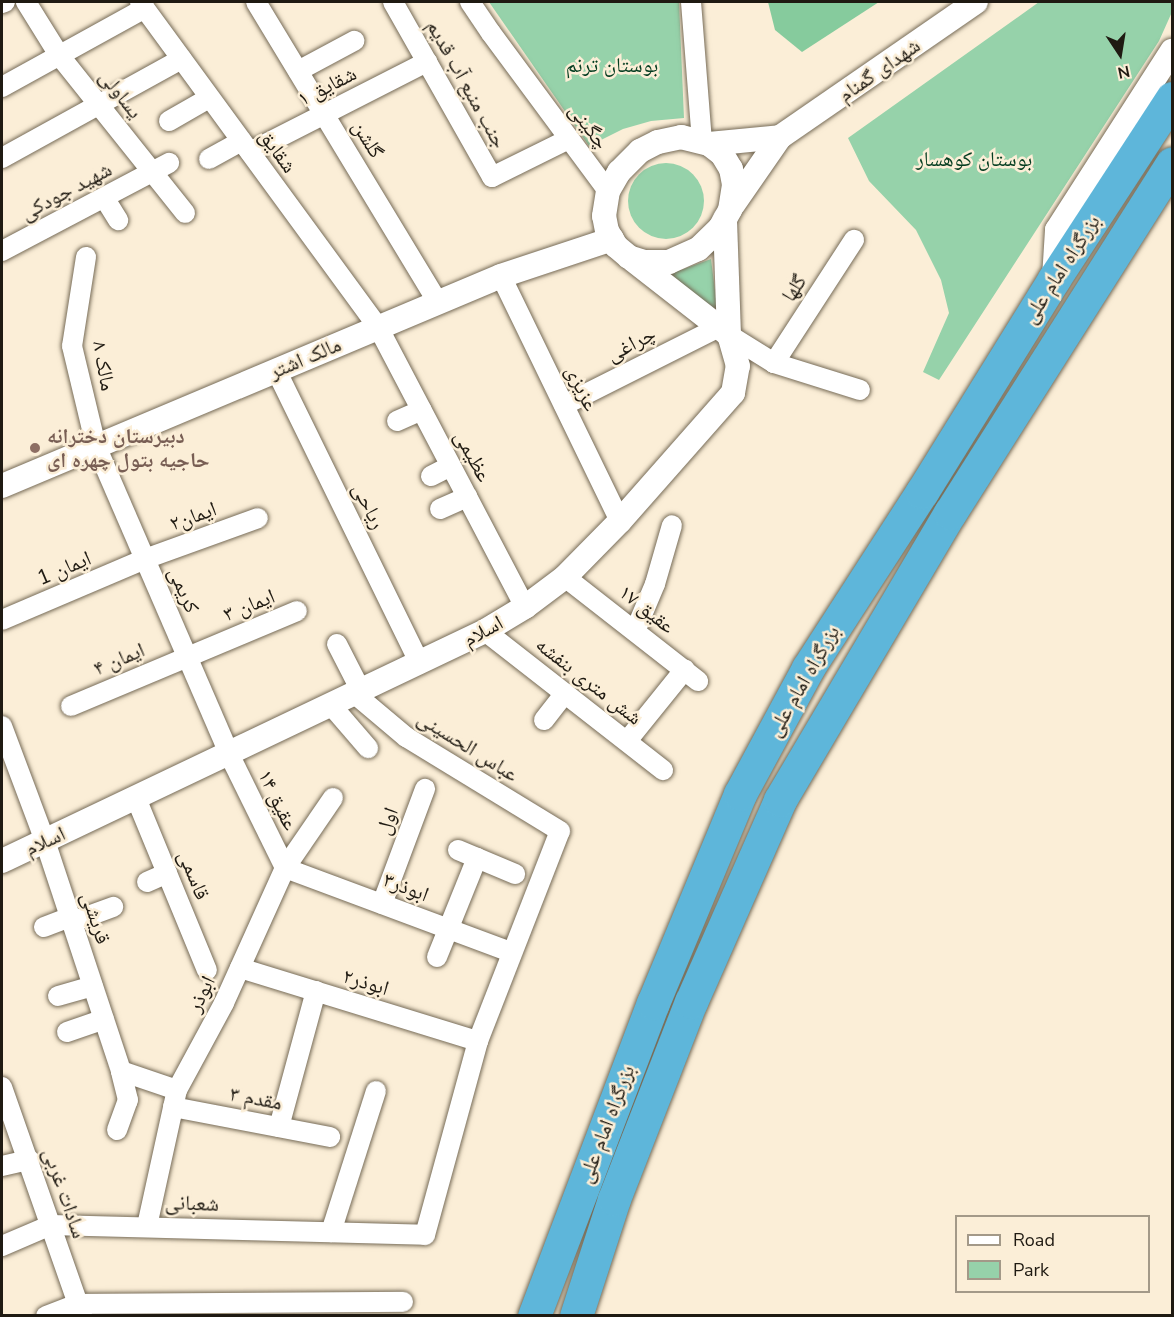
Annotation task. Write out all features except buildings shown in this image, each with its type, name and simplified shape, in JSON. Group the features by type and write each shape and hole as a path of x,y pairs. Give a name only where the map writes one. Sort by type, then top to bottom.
{"highway":[{"name":"بزرگراه امام علی","path":"534,1316 653,1003 740,794 808,668 922,492 1054,279 1173,98"},
{"name":"بزرگراه امام علی","path":"576,1316 614,1199 691,1002 780,800 950,513 1173,163"}],"street":[{"name":"یساولی","path":"26,2 59,55 98,105 161,167 185,213"},
{"name":"جنب منبع آب قدیم","path":"393,2 492,177 569,139"},
{"name":"چگینی","path":"470,2 608,191"},
{"path":"691,2 705,142"},
{"name":"شهدای گمنام","path":"728,214 780,137 976,2"},
{"name":"گلشن","path":"264,4 298,71 438,302"},
{"path":"2,87 142,5"},
{"name":"شقایق","path":"142,5 378,327"},
{"path":"298,71 354,41"},
{"path":"1054,279 1057,230 1173,51"},
{"path":"2,158 181,59"},
{"name":"شقایق ۱","path":"209,159 324,114 427,62"},
{"path":"168,121 209,98"},
{"path":"629,256 657,263 680,258 706,243 728,214 734,185 731,169 722,154 705,142 681,137 649,146 625,165 608,191 604,216 616,246 724,331 774,363 860,390"},
{"name":"شهدای گمنام","path":"705,142 780,137"},
{"name":"شهید جودکی","path":"2,251 105,199 161,167"},
{"path":"105,199 118,220"},
{"name":"اسلام","path":"2,861 420,664 485,631 525,607 566,577 620,521 733,393 738,366 724,331 728,214"},
{"name":"مالک اشتر","path":"2,486 501,276 612,239"},
{"name":"گلها","path":"774,363 854,240"},
{"name":"مالک ۸","path":"86,257 72,346 96,446"},
{"name":"عزیزی","path":"501,276 620,521"},
{"name":"عظیمی","path":"378,327 525,607"},
{"name":"چراغی","path":"564,405 724,331"},
{"name":"ریاحی","path":"276,370 420,664"},
{"path":"397,422 422,410"},
{"name":"کریمی","path":"96,446 229,754"},
{"path":"431,476 451,466"},
{"path":"440,509 467,497"},
{"name":"ایمان۲","path":"145,559 258,518"},
{"path":"636,629 655,584 672,525"},
{"name":"ایمان 1","path":"2,620 145,559"},
{"name":"عقیق ۱۷","path":"566,577 636,629 691,675 627,741"},
{"name":"ایمان ۳","path":"187,656 297,611"},
{"name":"شش متری بنفشه","path":"485,631 663,770"},
{"path":"337,644 358,693"},
{"name":"ایمان ۴","path":"70,706 187,656"},
{"name":"عباس الحسینی","path":"358,693 406,737 560,831 511,952"},
{"path":"544,720 565,693"},
{"path":"331,705 368,748"},
{"name":"قریشی","path":"2,726 10,774 45,841 121,1071 128,1100 117,1130"},
{"name":"عقیق ۱۴","path":"229,754 285,868"},
{"name":"اول","path":"382,904 424,789"},
{"name":"قاسمی","path":"136,798 207,970"},
{"name":"ابوذر","path":"147,1226 175,1098 240,968 285,868 333,798"},
{"path":"458,850 515,874"},
{"path":"438,957 477,858"},
{"name":"ابوذر۳","path":"285,868 511,952"},
{"path":"147,882 167,873"},
{"path":"44,927 113,907"},
{"path":"478,1041 511,952"},
{"name":"ابوذر۲","path":"240,968 478,1041"},
{"path":"58,996 93,986"},
{"path":"279,1127 316,992"},
{"path":"66,1032 104,1019"},
{"name":"شعبانی","path":"51,1225 425,1235 478,1041"},
{"path":"121,1071 175,1098"},
{"name":"سادات غربی","path":"2,1087 80,1310"},
{"path":"331,1232 376,1091"},
{"name":"مقدم ۳","path":"175,1098 279,1127 330,1137"},
{"path":"2,1166 29,1160"},
{"path":"2,1246 51,1225"},
{"path":"46,1316 80,1310 403,1302"}],"green space":[{"name":"بوستان ترنم","path":"489,2 679,2 684,118 651,121 623,129 589,146"},
{"path":"768,2 879,2 802,52 775,30"},
{"name":"بوستان کوهسار","path":"1039,2 1172,2 1172,12 1159,41 939,380 923,372 949,313 941,280 916,230 869,181 848,138"},
{"path":"666,163 680,166 693,174 701,187 704,201 701,215 693,228 680,236 666,239 652,236 639,228 631,215 628,201 631,187 639,174 652,166"},
{"path":"711,259 718,315 667,275"}],"place":[{"name":"دبیرستان دخترانه حاجیه بتول چهره ای","path":"35,448"}]}
